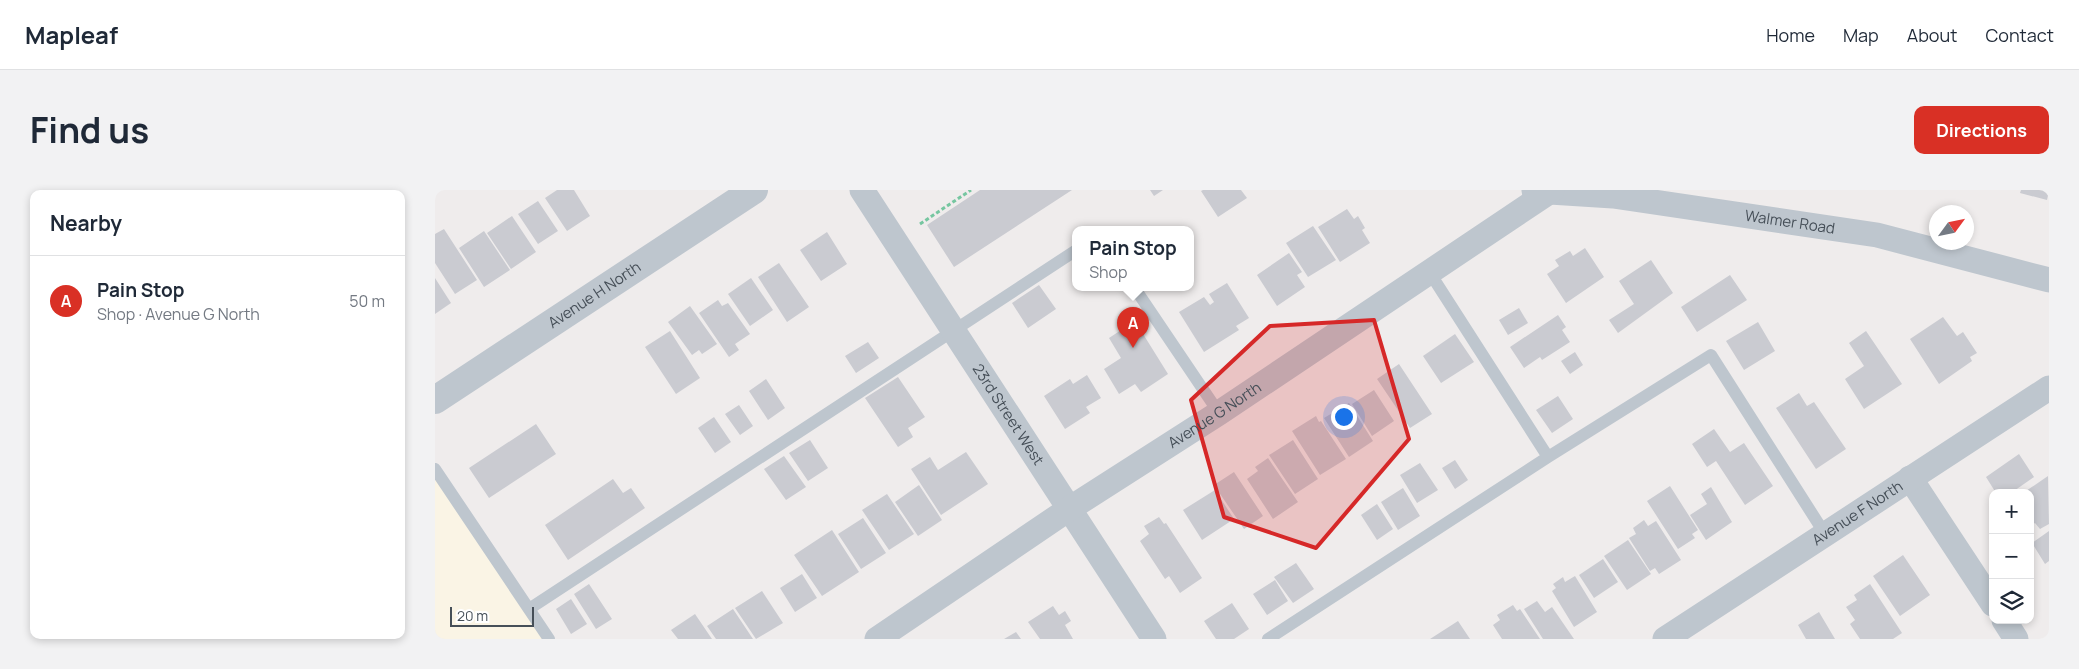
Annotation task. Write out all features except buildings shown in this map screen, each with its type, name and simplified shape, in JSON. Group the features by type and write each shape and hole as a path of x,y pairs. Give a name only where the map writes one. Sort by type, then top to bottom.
{"street":[{"name":"Avenue H North","path":"435,400 755,190"},
{"name":"23rd Street West","path":"862,190 1155,639"},
{"name":"Avenue G North","path":"877,639 1069,509 1219,413 1430,273 1541,191"},
{"name":"Walmer Road","path":"1541,191 1613,196 1877,235 2049,280"},
{"name":"Avenue F North","path":"1665,639 2049,388"},
{"path":"1910,478 1989,598"},
{"path":"2007,624 2016,639"}],"lane":[{"path":"529,609 1072,253"},
{"path":"1430,273 1548,457"},
{"path":"1137,291 1219,413"},
{"path":"1268,639 1548,457 1711,355 1825,534"},
{"path":"435,469 549,639"}],"path":[{"path":"921,224 971,190"}],"highlighted area":[{"path":"1374,320 1409,439 1316,548 1224,517 1191,400 1270,326"}],"shaded area":[{"path":"435,469 549,639 435,639"}],"place":[{"name":"Pain Stop","path":"1133,348"}]}
